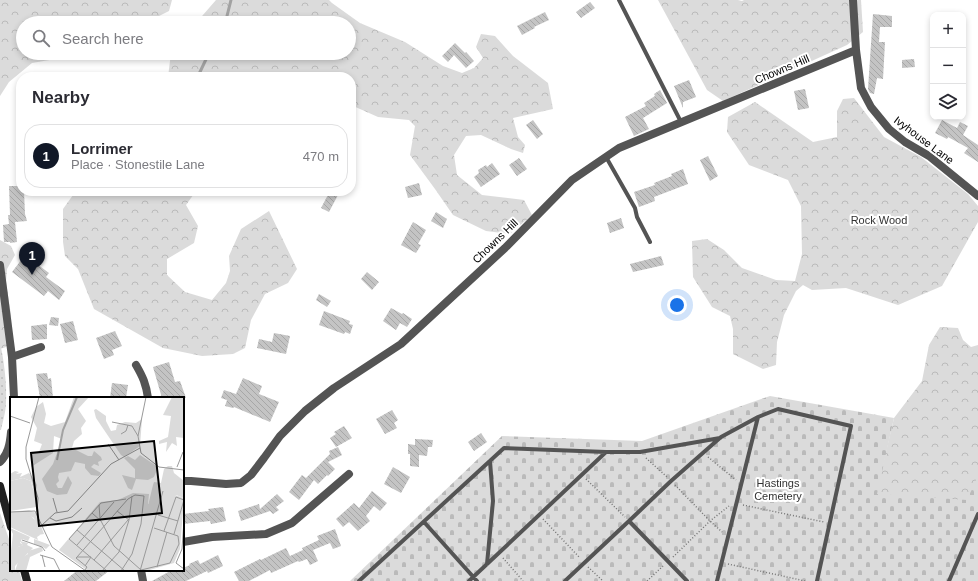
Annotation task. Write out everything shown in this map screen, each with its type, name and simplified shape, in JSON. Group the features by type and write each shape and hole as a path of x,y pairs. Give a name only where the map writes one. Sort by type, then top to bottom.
{"main road":[{"path":"0,486 10,523"},
{"path":"25,571 27,581"}],"street":[{"name":"Ivyhouse Lane","path":"853,0 856,50 861,88 871,107 889,129 905,142 929,156 978,196"},
{"name":"Chowns Hill","path":"184,481 191,480 226,484 241,483 251,475 280,436 305,411 334,388 401,344 505,248 572,180 619,148 856,50"},
{"path":"0,265 12,358 14,397"},
{"path":"12,358 41,347"},
{"path":"136,365 142,374 148,397"},
{"path":"0,462 8,451 10,438"},
{"path":"184,542 212,537 266,534 292,523 349,474"},
{"path":"141,571 143,581"}],"lane":[{"path":"619,0 681,122"},
{"path":"605,157 635,208 637,217 650,242"},
{"path":"565,581 671,481 721,438 758,417 778,410 851,426 817,581"},
{"path":"717,581 758,417"},
{"path":"360,581 504,448 640,452 721,438"},
{"path":"469,581 606,452"},
{"path":"486,564 493,501 490,461"},
{"path":"949,581 978,514"},
{"path":"424,522 477,581"},
{"path":"629,522 687,581"}],"path":[{"path":"640,452 728,538"},
{"path":"704,453 741,485"},
{"path":"582,474 629,522"},
{"path":"647,581 710,521 738,498"},
{"path":"737,504 829,524"},
{"path":"538,515 603,581"},
{"path":"499,553 523,581"},
{"path":"722,562 805,581"}],"green space":[{"path":"0,0 172,0 169,11 159,16 16,16 16,60 49,60 32,63 21,72 16,72 16,76 9,82 0,96"},
{"path":"216,0 329,0 350,16 202,16"},
{"path":"658,0 861,0 863,32 847,45 723,101 707,90"},
{"path":"356,20 405,42 443,66 462,73 474,68 483,58 476,47 481,34 495,36 513,56 548,83 553,109 513,118 518,137 525,145 523,153 481,135 466,136 454,155 457,175 482,195 524,200 532,215 510,234 486,231 453,215 410,155 415,126 409,120 378,117 356,107 356,72 169,72 170,60 356,60"},
{"name":"Rock Wood","path":"854,98 884,137 921,157 968,194 978,206 978,222 942,286 898,305 846,288 812,290 803,285 796,291 784,315 777,342 776,365 763,369 733,354 733,329 730,316 712,307 693,277 692,241 707,239 724,250 742,268 776,280 795,281 802,254 801,206 788,180 749,165 727,132 728,117 755,102 813,142 837,137 837,111 843,99"},
{"path":"72,196 192,196 186,205 198,226 194,243 167,259 167,275 185,292 212,300 226,283 230,271 229,256 241,229 269,211 297,269 288,283 265,294 251,320 245,348 233,354 202,356 163,348 94,309 78,269 65,256 63,242 63,209"},
{"path":"0,240 11,246 15,255 7,269 6,282 11,315 12,341 6,347 0,349"},
{"path":"940,327 958,328 963,340 971,347 978,345 978,501 827,581 876,494 894,418 922,381 929,345"},
{"path":"0,343 5,372 6,395 6,409 1,430 0,430"},
{"name":"Hastings Cemetery","path":"770,396 894,418 877,494 967,500 978,476 978,581 350,581 502,436 642,441"},
{"path":"0,513 10,542 10,571 19,571 22,581 0,581"}],"building":[{"path":"590,2 595,8 581,18 576,12"},
{"path":"545,12 549,20 522,35 517,26"},
{"path":"873,14 892,16 892,27 880,27 879,42 885,42 883,79 877,78 874,94 870,93 868,89"},
{"path":"455,43 474,61 466,68 454,55 448,62 442,56"},
{"path":"914,59 915,67 902,68 902,60"},
{"path":"689,80 696,97 683,102 683,108 674,86"},
{"path":"805,89 809,108 798,110 794,91"},
{"path":"660,90 667,103 643,118 649,129 634,136 625,117 646,106 644,103 655,96 654,94"},
{"path":"533,120 543,134 537,139 526,125"},
{"path":"942,120 957,128 960,122 968,126 963,135 978,145 978,162 964,153 968,148 948,137 947,139 935,133"},
{"path":"708,156 718,176 710,181 700,160"},
{"path":"519,158 527,169 517,176 509,165"},
{"path":"492,163 500,174 481,187 474,177 479,173 478,170 486,165 487,167"},
{"path":"683,169 688,184 654,197 655,201 639,207 634,192 655,185 654,183 672,176 671,174"},
{"path":"419,183 422,195 408,198 405,187"},
{"path":"9,186 16,186 16,196 24,196 25,214 27,221 15,222 17,242 10,243 4,242 3,225 9,224 8,215 10,215"},
{"path":"327,196 337,196 329,212 321,208"},
{"path":"436,212 447,219 443,228 431,221"},
{"path":"621,218 624,228 610,233 607,223"},
{"path":"413,222 426,230 418,244 421,245 416,253 401,245"},
{"path":"25,255 49,273 46,277 65,291 59,300 48,291 44,296 12,272"},
{"path":"661,256 664,265 633,272 630,264"},
{"path":"367,272 379,282 372,290 361,279"},
{"path":"319,294 331,301 327,307 316,300"},
{"path":"391,308 412,319 407,327 400,323 396,330 383,321"},
{"path":"324,311 350,321 349,324 353,325 350,334 345,332 344,334 319,325"},
{"path":"51,317 59,318 58,326 49,325"},
{"path":"73,321 78,340 65,343 60,324"},
{"path":"47,324 47,339 32,340 31,326"},
{"path":"115,331 122,346 112,350 114,355 104,359 96,338"},
{"path":"274,333 290,336 286,354 257,348 259,339 272,342"},
{"path":"169,362 175,382 180,381 186,398 162,397 153,367"},
{"path":"47,373 48,379 51,378 53,397 40,397 36,374"},
{"path":"243,378 262,386 259,394 279,402 270,422 234,407 225,406 227,400 221,398 224,390 236,394"},
{"path":"112,383 128,385 126,397 110,397"},
{"path":"392,410 398,420 394,423 397,428 385,434 376,419"},
{"path":"344,426 352,438 336,447 330,438 336,434 334,432"},
{"path":"481,433 487,442 474,451 468,442"},
{"path":"415,439 433,440 432,447 428,447 427,456 419,455 419,467 410,466 410,454 408,454 408,444 415,445"},
{"path":"338,447 342,455 328,462 335,469 328,476 327,475 318,484 314,480 299,500 289,492 302,475 306,478 330,454 329,451"},
{"path":"393,467 410,477 401,493 384,484"},
{"path":"372,491 387,503 380,511 374,506 366,516 370,521 358,531 349,522 343,527 336,519 354,503 359,508"},
{"path":"277,494 284,501 276,507 279,510 273,514 270,511 241,521 238,511 259,504 260,509"},
{"path":"223,507 226,521 211,524 210,521 184,524 184,514 209,511 208,509"},
{"path":"335,529 341,546 333,549 330,543 313,550 318,561 310,565 307,559 298,561 271,573 270,570 249,581 239,581 234,572 286,548 290,556 303,550 302,548 319,540 317,536"},
{"path":"218,555 223,566 208,573 207,571 186,581 152,581 170,571 184,571 184,568 198,560 200,564"},
{"path":"77,571 109,571 96,581 64,581"}],"waterway":[{"path":"227,16 231,0"},
{"path":"200,72 206,60"}],"place":[{"name":"Lorrimer","path":"32,275"}]}
